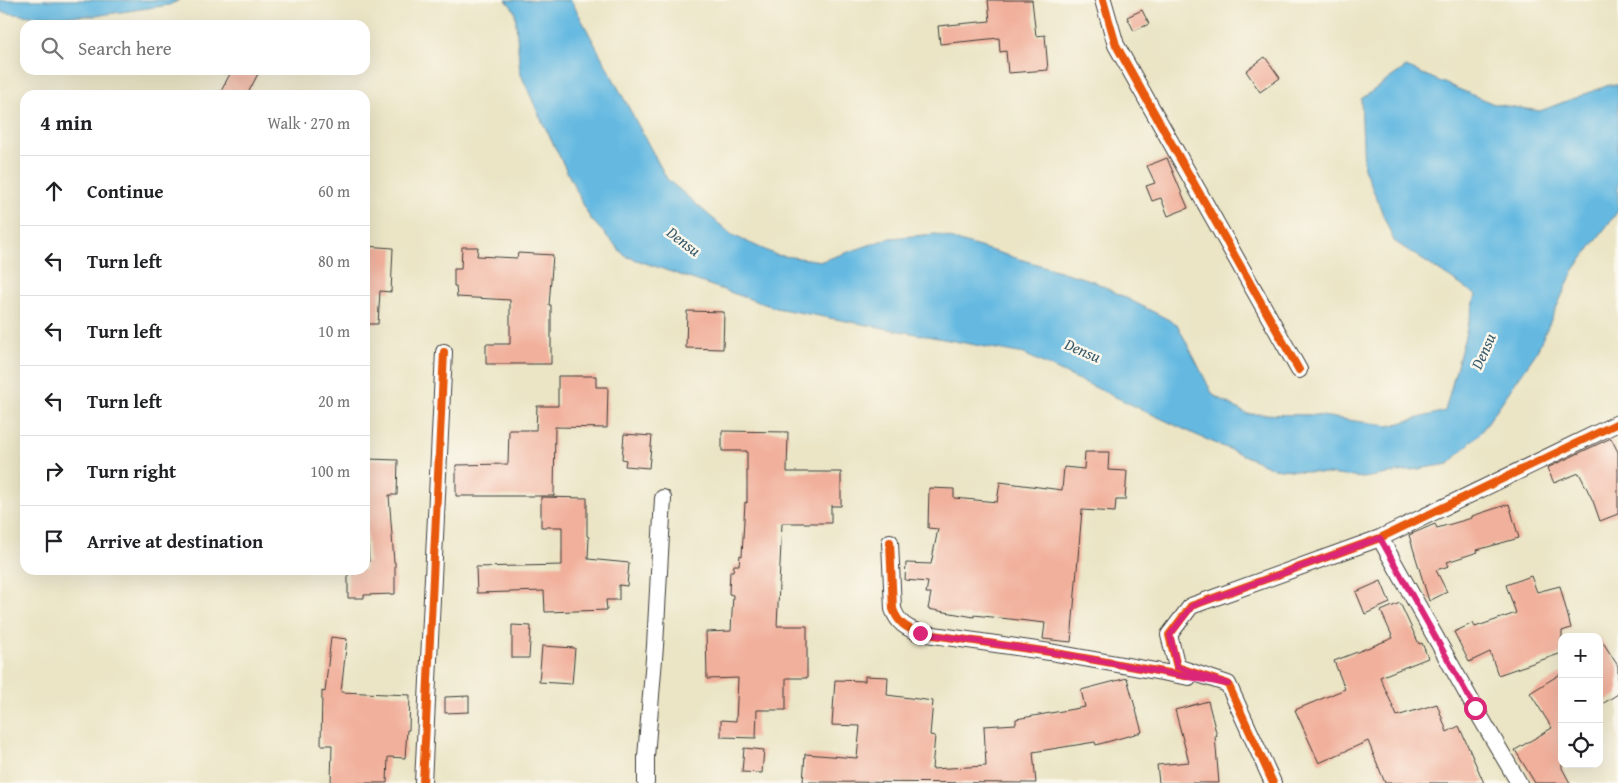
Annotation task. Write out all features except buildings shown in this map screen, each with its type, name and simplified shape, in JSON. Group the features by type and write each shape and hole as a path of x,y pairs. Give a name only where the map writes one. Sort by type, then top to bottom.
{"street":[{"path":"1102,0 1116,45 1299,370"},
{"path":"423,783 444,352"},
{"path":"1273,783 1228,684 1177,667 1170,635 1192,606 1380,538 1618,423"},
{"path":"646,783 646,757 655,646 663,498"},
{"path":"1380,538 1518,783"},
{"path":"890,542 893,610 896,618 903,626 911,630 920,633 1050,652 1228,684"}],"water":[{"path":"0,0 180,0 169,5 94,16 30,16 0,12"},
{"name":"Densu","path":"506,0 571,0 667,179 732,235 776,255 822,261 890,238 936,234 1093,281 1177,324 1213,395 1247,414 1315,415 1389,426 1445,411 1476,295 1394,241 1364,168 1361,99 1406,67 1494,104 1540,111 1609,85 1618,85 1618,211 1573,271 1536,353 1481,432 1449,464 1363,478 1273,468 1194,434 1024,354 776,308 625,256 590,218 539,115 520,72 515,11"}],"cycle path":[{"path":"1103,0 1116,45 1299,370"},
{"path":"423,783 444,352"},
{"path":"1273,783 1228,684 1177,667 1169,635 1191,606 1380,538 1618,423"},
{"path":"890,542 893,609 900,621 911,629 920,633 1050,652 1186,676"}],"route":[{"path":"920,633 1050,652 1228,684 1177,667 1170,635 1192,606 1380,538 1475,708"}]}
